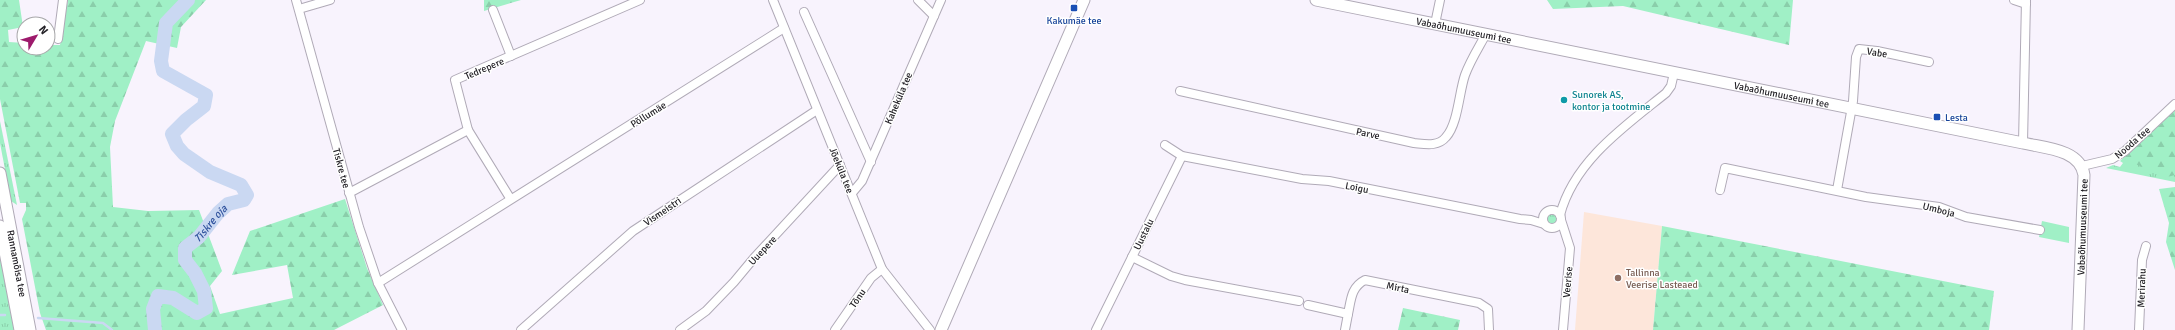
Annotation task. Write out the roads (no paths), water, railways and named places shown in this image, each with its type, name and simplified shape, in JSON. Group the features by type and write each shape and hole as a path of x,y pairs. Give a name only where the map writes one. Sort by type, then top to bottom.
{"street":[{"path":"58,39 63,0"},
{"name":"Tiskre tee","path":"296,0 349,193 378,283 402,330"},
{"path":"299,9 330,0"},
{"name":"Tedrepere","path":"468,130 454,80 640,0"},
{"name":"Jõeküla tee","path":"773,0 882,269 930,330"},
{"path":"918,0 934,16"},
{"name":"Kaheküla tee","path":"852,193 862,181 871,162 941,0"},
{"path":"941,330 1084,0"},
{"name":"Vabaõhumuuseumi tee","path":"1316,0 2024,143 2069,154 2078,160 2082,166 2084,175 2078,330"},
{"path":"1435,24 1440,0"},
{"path":"2014,0 2026,2 2024,143"},
{"path":"493,10 512,56"},
{"path":"804,12 871,162"},
{"name":"Põllumäe","path":"378,283 510,198 598,146 784,28"},
{"name":"Parve","path":"1180,91 1414,143 1429,145 1438,143 1446,137 1452,126 1465,75 1486,34"},
{"name":"Vabe","path":"1852,108 1856,57 1859,49 1877,51 1929,62"},
{"path":"1553,228 1558,225 1563,202 1592,156 1666,93 1671,86 1674,73"},
{"name":"Nooda tee","path":"2082,166 2112,159 2125,151 2175,104"},
{"path":"1837,190 1852,108"},
{"name":"Vismeistri","path":"521,330 633,231 817,110"},
{"path":"349,193 468,130 510,198"},
{"path":"1165,145 1182,156"},
{"name":"Loigu","path":"1182,156 1302,179 1329,181 1531,220 1544,224"},
{"name":"Uustalu","path":"1096,330 1182,156"},
{"name":"Uuepere","path":"680,330 706,311 840,165"},
{"name":"Umboja","path":"1720,190 1725,168 1866,197 1939,207 1966,217 2040,230"},
{"name":"Rannamõisa tee","path":"0,173 30,330"},
{"path":"1531,220 1543,215 1563,202"},
{"path":"1550,210 1556,210 1560,217"},
{"path":"1543,215 1544,224 1566,234"},
{"name":"Veerise","path":"1560,217 1570,248 1563,330"},
{"name":"Rannamõisa tee","path":"0,226 20,330"},
{"name":"Merirahu","path":"2139,330 2142,260 2146,246"},
{"path":"1132,257 1171,276 1186,280 1299,301"},
{"name":"Tõnu","path":"835,330 871,278 882,269"},
{"name":"Mirta","path":"1348,314 1354,289 1358,284 1365,280 1479,304 1488,309 1489,330"},
{"path":"1308,305 1348,314 1345,330"}],"waterway":[{"name":"Tiskre oja","path":"155,330 153,309 158,296 173,298 197,313 206,308 204,291 195,273 185,260 185,248 199,237 218,213 228,204 244,200 247,195 241,185 210,172 184,154 177,146 172,134 186,120 204,106 206,95 163,71 161,61 166,23 188,0"},
{"path":"0,315 5,315"},
{"path":"38,318 103,323 112,330"}],"place":[{"name":"Kakumäe tee","path":"1074,8"},
{"name":"Sunorek AS, kontor ja tootmine","path":"1564,100"},
{"name":"Lesta","path":"1937,117"},
{"name":"Tallinna Veerise Lasteaed","path":"1618,278"}]}
